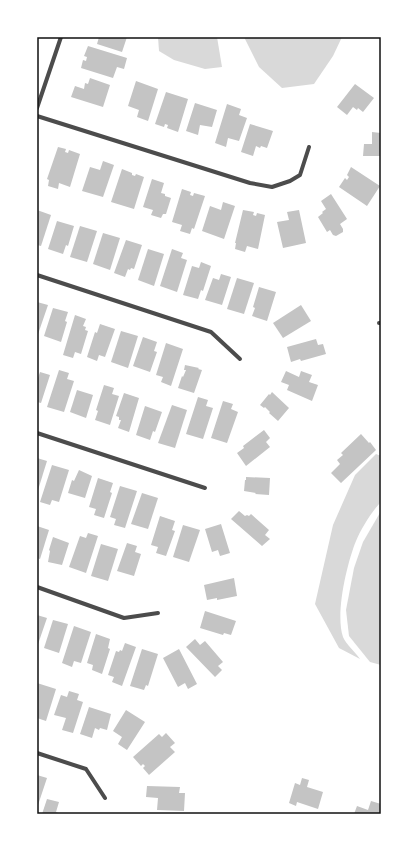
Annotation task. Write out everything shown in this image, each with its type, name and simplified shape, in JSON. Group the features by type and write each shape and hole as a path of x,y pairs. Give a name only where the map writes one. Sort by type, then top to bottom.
{"street":[{"path":"37,108 61,37"},
{"path":"37,116 250,183 272,187 290,181 300,175 309,147"},
{"path":"37,275 211,332 240,359"},
{"path":"37,433 205,488"},
{"path":"37,587 124,618 158,613"},
{"path":"37,753 86,769 105,798"}],"shaded area":[{"path":"158,37 217,37 222,67 205,69 174,60 159,51"},
{"path":"244,37 342,37 333,56 314,84 282,88 259,67"},
{"path":"376,454 381,456 381,502 367,520 356,541 349,562 341,602 340,615 343,637 360,659 339,648 315,604 333,525 355,475"},
{"path":"381,511 381,665 370,662 349,636 346,610 354,568 363,542"}],"building":[{"path":"99,37 127,37 122,52 97,44"},
{"path":"88,46 127,58 124,69 117,67 113,78 81,68 83,60 86,61 87,57 84,56"},
{"path":"90,78 110,85 103,107 71,97 75,86 84,89 85,83 88,84"},
{"path":"136,81 158,89 148,121 137,117 139,110 128,106"},
{"path":"355,84 374,98 363,112 358,108 357,110 353,107 347,115 337,107"},
{"path":"166,92 188,99 178,132 167,128 168,125 165,124 164,127 155,124"},
{"path":"195,103 217,110 212,127 200,125 198,135 186,131"},
{"path":"227,104 241,109 239,115 247,118 239,141 228,138 226,147 215,143"},
{"path":"250,124 273,131 267,148 261,146 260,148 256,146 253,156 241,152"},
{"path":"372,132 381,133 381,156 363,156 364,144 372,144"},
{"path":"58,147 66,149 65,152 68,153 69,150 80,154 70,187 59,183 58,189 48,186 49,180 47,179"},
{"path":"103,161 114,165 103,197 82,191 90,167 100,170"},
{"path":"351,167 380,186 367,206 339,187 345,178 347,180 349,177 347,175"},
{"path":"122,169 132,173 132,175 135,176 136,174 144,177 134,209 111,202"},
{"path":"152,179 164,183 161,193 171,198 166,214 163,214 161,218 151,215 153,210 143,207"},
{"path":"182,189 191,192 190,195 193,196 194,193 205,196 194,229 192,228 190,234 180,231 182,225 172,222"},
{"path":"331,194 347,219 340,224 343,232 336,236 333,235 330,230 327,232 318,217 326,209 321,201"},
{"path":"223,202 235,206 224,239 202,231 210,206 221,210"},
{"path":"37,210 51,215 41,246 37,245"},
{"path":"243,210 254,212 253,215 256,216 257,213 265,215 258,249 247,246 245,252 235,249 235,243"},
{"path":"299,210 306,243 283,248 277,222 289,220 287,212"},
{"path":"57,221 74,226 68,246 66,245 63,254 48,249"},
{"path":"80,226 97,231 87,262 70,257"},
{"path":"103,233 120,238 110,270 93,264"},
{"path":"126,240 142,245 134,269 128,269 125,277 114,273"},
{"path":"148,249 164,254 154,286 138,280"},
{"path":"172,249 183,253 181,258 187,260 177,292 160,286"},
{"path":"201,262 211,266 203,291 201,290 198,299 183,295 192,266 199,268"},
{"path":"221,274 231,277 222,305 205,300 213,278 219,280"},
{"path":"237,278 254,283 244,314 227,309"},
{"path":"259,287 276,292 267,321 252,316"},
{"path":"37,302 48,305 37,337"},
{"path":"301,305 311,321 283,338 273,323"},
{"path":"53,308 68,312 65,321 67,322 61,342 44,336"},
{"path":"75,315 86,319 83,326 86,327 85,330 88,331 81,354 75,352 73,358 63,355"},
{"path":"100,324 115,329 105,357 99,355 97,361 87,357 95,332 97,333"},
{"path":"121,331 138,336 128,368 111,362"},
{"path":"143,337 157,342 154,351 157,352 150,372 133,366"},
{"path":"316,339 318,345 323,344 326,354 301,361 300,359 291,362 287,347"},
{"path":"166,343 183,349 171,386 161,382 163,377 156,375"},
{"path":"185,365 202,370 194,393 178,388 182,376 183,377 186,370 184,370"},
{"path":"59,370 69,373 67,379 74,381 64,412 47,407"},
{"path":"286,371 299,377 301,371 312,375 309,382 318,385 312,401 287,390 289,385 281,382"},
{"path":"40,372 50,375 41,403 37,402 37,377 38,378"},
{"path":"104,385 114,388 112,394 119,396 110,425 95,420 98,411 96,410"},
{"path":"77,390 93,395 86,418 70,412"},
{"path":"272,392 289,408 278,421 265,407 264,408 260,405"},
{"path":"124,393 139,398 129,432 118,428 121,420 119,420 119,417 116,416"},
{"path":"198,397 208,400 206,406 213,408 203,439 186,434"},
{"path":"223,401 233,404 231,409 238,412 227,443 211,438"},
{"path":"172,405 187,410 175,448 158,443"},
{"path":"145,406 162,412 155,432 153,431 150,440 136,435"},
{"path":"264,430 270,438 266,442 270,447 246,466 237,453 244,448 243,446"},
{"path":"361,434 376,450 341,483 331,473 340,464 337,460 343,455 341,453"},
{"path":"37,458 47,461 38,490 37,489"},
{"path":"52,465 69,470 59,502 52,500 50,505 40,502"},
{"path":"79,470 92,476 85,498 68,493 72,480 74,481"},
{"path":"246,477 270,478 269,495 255,494 256,493 244,491"},
{"path":"98,478 113,483 110,492 112,493 104,518 94,515 96,509 89,507"},
{"path":"120,486 137,491 125,528 114,525 116,519 110,517"},
{"path":"142,493 158,498 148,529 131,524"},
{"path":"239,511 245,516 249,516 251,514 269,530 265,535 270,539 262,546 231,519"},
{"path":"160,516 175,521 172,530 175,531 166,556 156,553 158,547 151,545"},
{"path":"221,524 230,553 220,556 218,550 212,552 205,529"},
{"path":"183,525 200,530 189,562 173,557"},
{"path":"37,526 49,530 40,559 37,558"},
{"path":"88,533 98,536 86,573 69,567 80,536 86,538"},
{"path":"53,537 69,543 62,565 48,562 49,550"},
{"path":"127,543 137,546 135,552 141,554 134,576 117,571"},
{"path":"101,544 118,549 108,581 91,576"},
{"path":"234,578 237,596 217,600 217,598 207,600 204,585"},
{"path":"205,611 236,621 231,635 224,633 223,635 200,628"},
{"path":"37,615 47,618 37,647"},
{"path":"53,620 68,624 59,653 44,648"},
{"path":"74,626 91,632 81,663 74,661 72,667 62,663"},
{"path":"96,634 110,639 108,648 110,649 102,674 92,670 93,665 87,663"},
{"path":"195,639 200,645 205,641 223,662 218,666 222,670 215,677 186,647"},
{"path":"125,643 136,647 122,686 112,682 114,677 108,675 116,651 122,651"},
{"path":"142,649 158,654 148,686 146,685 144,690 130,686"},
{"path":"179,649 197,684 188,689 185,683 178,687 163,658"},
{"path":"37,683 56,689 46,721 37,718"},
{"path":"69,691 79,694 77,700 83,702 73,733 62,730 66,718 54,715 61,695 67,697"},
{"path":"89,707 111,714 107,730 100,728 99,730 95,728 92,738 80,734"},
{"path":"126,710 145,722 127,750 118,744 122,737 113,731"},
{"path":"166,733 175,743 170,747 175,752 149,775 143,768 145,766 143,764 141,766 133,757 159,734 162,737"},
{"path":"37,775 47,778 37,808"},
{"path":"302,778 309,780 307,787 323,792 318,809 297,802 296,806 289,803 295,783 300,785"},
{"path":"147,786 180,787 179,793 185,793 184,811 157,810 158,798 146,797"},
{"path":"47,799 59,802 56,812 61,814 42,814"},
{"path":"371,801 381,804 381,814 354,814 357,806 368,810"}]}
